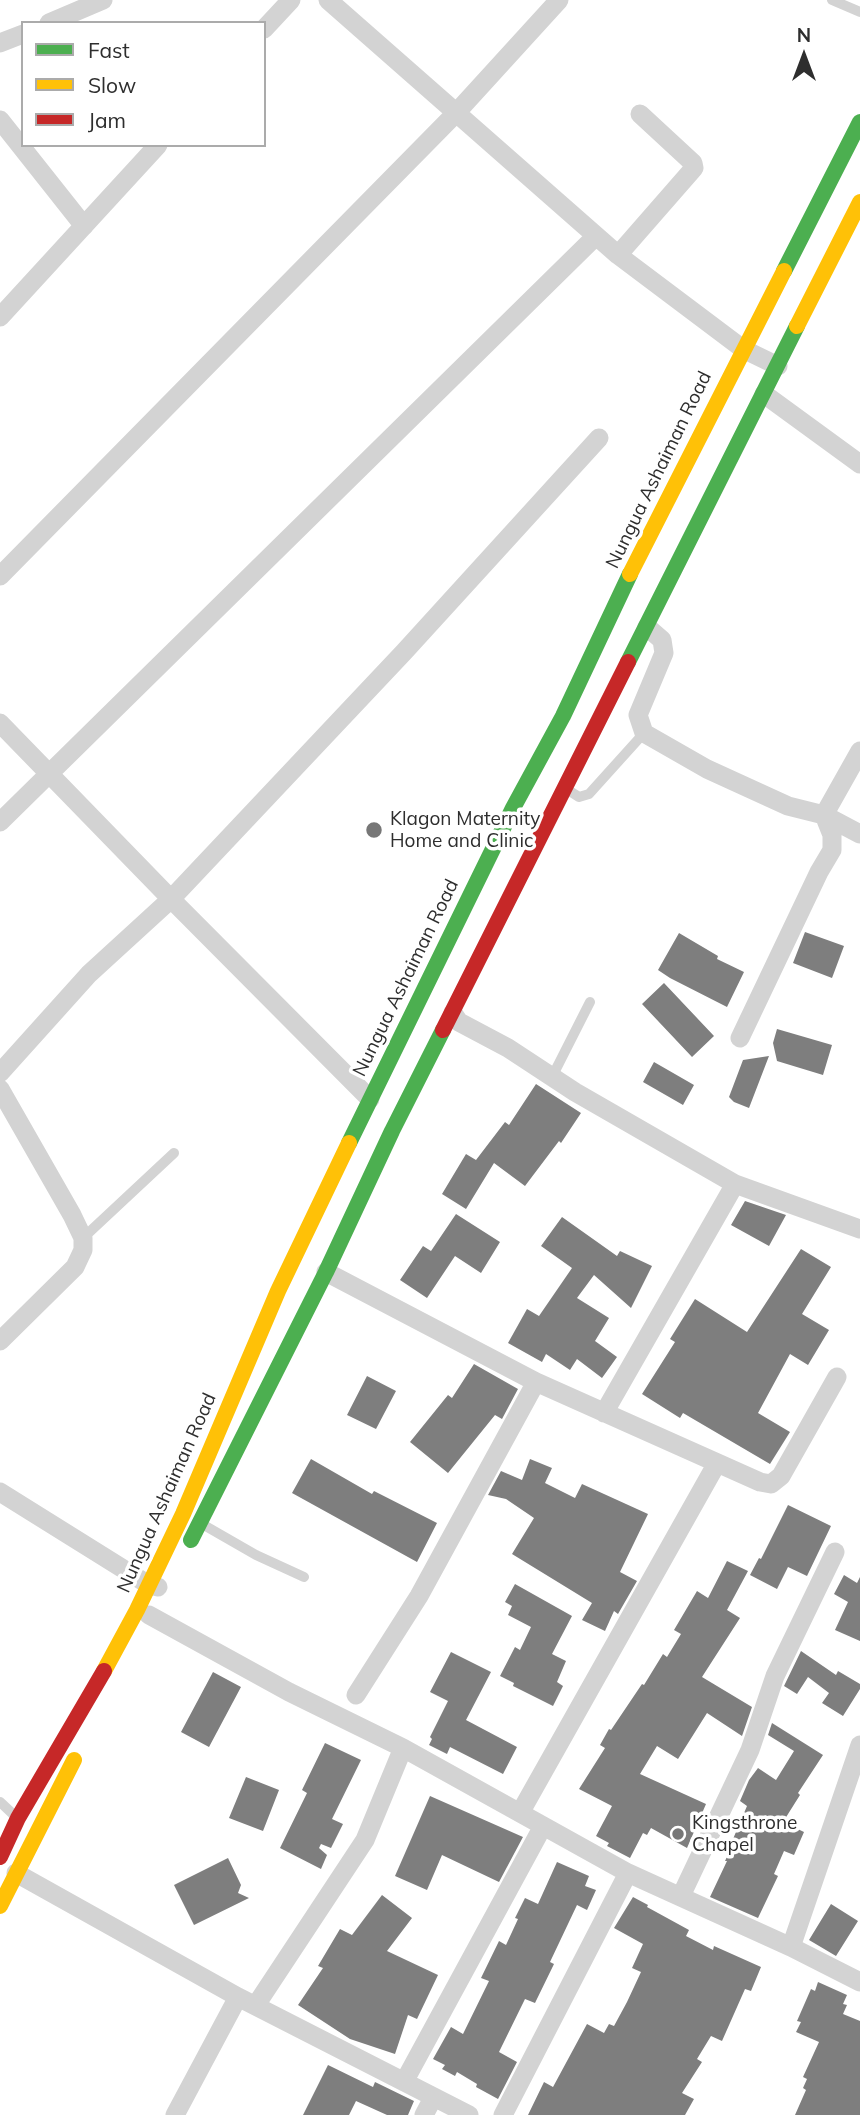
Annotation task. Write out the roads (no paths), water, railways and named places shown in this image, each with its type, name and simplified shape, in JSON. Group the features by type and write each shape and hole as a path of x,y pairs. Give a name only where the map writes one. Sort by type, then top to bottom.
{"main road":[{"name":"Nungua Ashaiman Road","path":"98,1713 149,1615 156,1587 183,1514 278,1291 370,1098 513,808 563,716 642,548 860,122"},
{"name":"Nungua Ashaiman Road","path":"0,1857 18,1818 156,1587 178,1562 200,1524 326,1272 392,1131 860,202"},
{"path":"0,1906 79,1750"}],"street":[{"path":"54,21 103,0"},
{"path":"266,27 291,0"},
{"path":"328,0 618,255 743,349 778,366"},
{"path":"0,576 456,113 558,0"},
{"path":"0,43 21,35"},
{"path":"618,255 694,167 693,163 640,114"},
{"path":"0,120 21,146"},
{"path":"21,147 84,226"},
{"path":"0,317 156,147"},
{"path":"0,822 596,236"},
{"path":"764,394 860,464"},
{"path":"0,1073 89,974 171,899 404,652 598,438"},
{"path":"647,626 662,640 664,653 638,715 644,733 707,769 788,806 824,815 860,834"},
{"path":"0,723 370,1098"},
{"path":"824,815 860,751"},
{"path":"740,1038 832,850 832,835 824,815"},
{"path":"453,1013 459,1022 508,1048 552,1077 735,1184 860,1229"},
{"path":"0,1089 83,1238 83,1250 75,1267 0,1341"},
{"path":"604,1413 735,1184"},
{"path":"326,1272 536,1382 760,1482 771,1483 781,1476 837,1377"},
{"path":"356,1695 419,1596 536,1382"},
{"path":"520,1813 717,1463"},
{"path":"0,1492 156,1587"},
{"path":"681,1896 750,1750 775,1676 835,1552"},
{"path":"149,1615 289,1692 403,1748 628,1873 860,1982"},
{"path":"790,1947 860,1745"},
{"path":"175,2115 247,2001 365,1840 403,1748"},
{"path":"404,2082 543,1826"},
{"path":"16,1872 247,2001 404,2082 429,2106 469,2115"},
{"path":"503,2115 628,1873"}],"lane":[{"path":"832,0 860,12"},
{"path":"565,788 579,797 589,794 644,733"},
{"path":"552,1077 590,1002"},
{"path":"83,1238 174,1153"},
{"path":"200,1524 256,1555 304,1577"},
{"path":"0,1802 18,1818"}],"place":[{"name":"Klagon Maternity Home and Clinic","path":"374,830"},
{"name":"Kingsthrone Chapel","path":"678,1834"}]}
